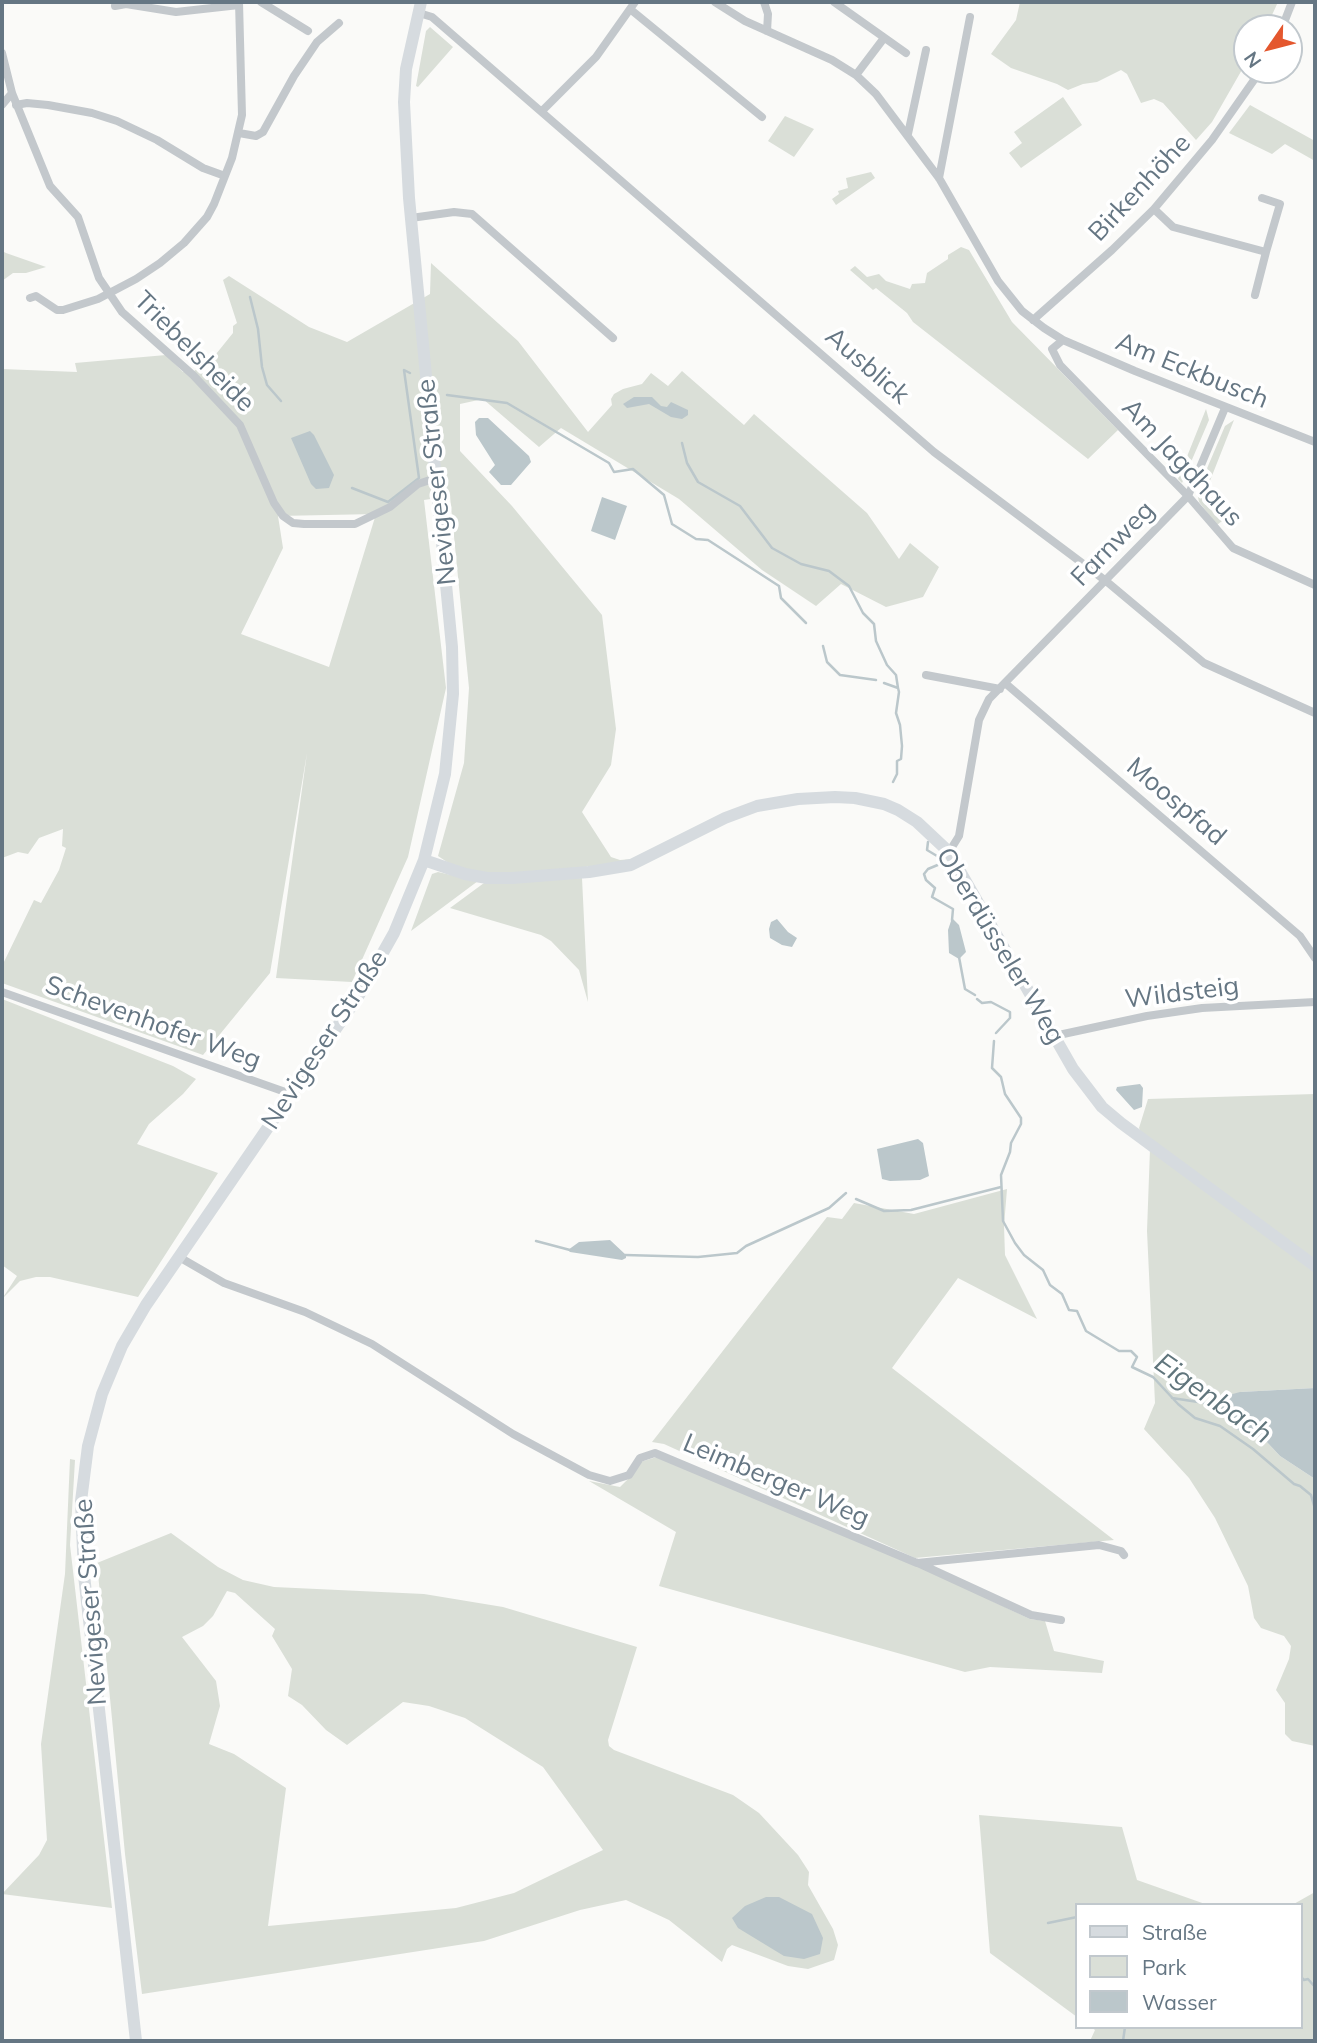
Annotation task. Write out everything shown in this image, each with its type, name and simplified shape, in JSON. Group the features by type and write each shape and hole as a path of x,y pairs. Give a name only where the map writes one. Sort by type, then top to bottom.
{"main road":[{"name":"Nevigeser Straße","path":"136,2041 85,1588 81,1501 88,1446 102,1394 122,1346 179,1257 359,995 394,933 424,860 445,774 453,694 452,634 411,218 404,87 420,7"},
{"name":"Oberdüsseler Weg","path":"424,860 465,874 501,878 617,869 645,859 725,817 757,806 798,799 835,797 855,798 898,810 917,822 949,852 1087,1090 1112,1115 1315,1266"}],"street":[{"path":"261,2 308,31"},
{"path":"715,2 745,21 832,60 856,75 876,94 939,178 990,270 1010,298 1033,320 1059,338"},
{"path":"764,2 768,14 766,31"},
{"path":"834,2 906,53"},
{"path":"108,293 160,263 197,230 214,204 225,176 239,133 242,114 239,4 176,12 126,4 115,6"},
{"path":"542,111 596,57 633,6 762,117"},
{"name":"Ausblick","path":"420,7 934,452 1106,581 1204,663 1315,713"},
{"path":"939,178 970,17"},
{"path":"239,133 256,136 263,132 294,76 317,42 339,23"},
{"path":"856,75 884,38"},
{"path":"908,134 926,50"},
{"name":"Triebelsheide","path":"2,52 16,105 50,186 78,217 99,278 108,293 122,312 184,367 240,425 280,513 289,521 304,524 345,525 360,522 390,508 418,484 436,478"},
{"name":"Birkenhöhe","path":"1033,320 1154,209 1212,140 1251,84"},
{"path":"2,104 12,93"},
{"path":"16,105 27,103 59,106 117,121 157,140 203,168 225,176"},
{"path":"1255,295 1280,204 1262,198"},
{"path":"1154,209 1173,227 1266,252"},
{"path":"411,218 454,212 472,214 612,338"},
{"name":"Triebelsheide","path":"30,298 36,296 57,310 63,310 108,293"},
{"name":"Am Eckbusch","path":"1059,338 1315,442"},
{"name":"Am Jagdhaus","path":"1059,338 1052,349 1060,365 1188,496 1233,548 1315,585"},
{"name":"Farnweg","path":"949,852 959,836 979,720 989,699 1188,496 1226,408"},
{"path":"926,674 1002,686"},
{"name":"Moospfad","path":"1002,686 1300,936 1315,958"},
{"name":"Schevenhofer Weg","path":"2,992 291,1094"},
{"name":"Wildsteig","path":"1054,1036 1188,1010 1315,1002"},
{"name":"Leimberger Weg","path":"179,1257 224,1283 306,1311 372,1344 513,1434 589,1475 610,1481 619,1480 629,1475 640,1458 655,1453 917,1563 1099,1545 1121,1551 1124,1555"},
{"path":"917,1563 1031,1615 1061,1619"}],"green space":[{"path":"1020,2 1278,2 1272,14 1233,14 1234,84 1212,122 1196,140 1163,103 1154,99 1141,103 1127,74 1121,70 1097,82 1068,90 1011,68 991,54 1016,20"},
{"path":"430,27 453,47 418,87 416,86 426,31"},
{"path":"1063,97 1082,125 1021,168 1009,153 1022,143 1014,132"},
{"path":"1250,105 1315,141 1315,161 1285,144 1272,154 1229,133"},
{"path":"785,116 814,129 794,157 768,141"},
{"path":"871,172 875,178 836,205 832,199 839,194 838,191 848,188 846,178"},
{"path":"961,247 969,250 1012,322 1118,430 1088,459 850,270 855,266 867,277 879,274 886,281 910,289 912,284 925,283 927,273"},
{"path":"2,251 46,267 26,273 13,273 2,281"},
{"path":"431,263 518,341 588,432 612,405 614,394 642,384 651,373 668,386 682,371 744,425 754,414 867,513 899,559 910,543 939,567 923,597 886,607 841,584 816,606 762,570 679,499 561,428 539,447 483,399 460,404 460,451 512,506 602,615 616,729 611,765 582,812 611,857 620,860 632,859 620,864 499,874 469,870 438,856 464,763 469,688 450,496 424,500 446,688 408,857 352,982 276,978 307,753 270,973 203,1055 2,983 2,966 34,900 41,903 59,870 66,848 62,846 63,829 39,838 28,854 18,852 2,858 2,369 77,372 75,363 166,355 183,372 194,371 212,359 233,333 233,326 237,323 223,280 229,276 309,327 347,342 430,294","holes":["376,514 329,667 241,634 283,548 278,516"]},
{"path":"1206,409 1209,420 1182,483 1178,479"},
{"path":"1234,420 1202,501 1222,521 1217,525 1199,502 1197,492 1225,426"},
{"path":"438,872 478,881 411,931 432,874"},
{"path":"582,878 588,1002 579,970 551,941 541,935 450,908 484,883"},
{"path":"2,999 173,1066 196,1079 149,1124 137,1144 218,1173 138,1297 50,1277 36,1277 20,1281 2,1299 17,1276 2,1265"},
{"path":"1315,1094 1315,1388 1240,1392 1233,1428 1264,1439 1280,1456 1315,1479 1315,1746 1292,1741 1285,1734 1285,1703 1276,1690 1289,1659 1291,1646 1284,1636 1261,1628 1254,1618 1248,1586 1215,1518 1189,1478 1144,1429 1155,1403 1147,1231 1150,1149 1139,1128 1148,1099"},
{"path":"1007,1189 1005,1255 1037,1319 958,1278 892,1368 1114,1540 915,1558 664,1444 652,1442 827,1217 842,1219 854,1203 914,1214"},
{"path":"660,1456 935,1574 1030,1619 1045,1621 1054,1651 1104,1661 1102,1673 990,1667 965,1672 659,1586 676,1532 589,1481 620,1487 640,1462"},
{"path":"70,1459 75,1460 70,1545 112,1908 2,1894 39,1855 47,1840 41,1744 65,1574"},
{"path":"171,1533 218,1567 243,1580 274,1587 424,1594 503,1607 637,1647 608,1740 609,1746 733,1795 759,1813 798,1855 809,1872 808,1885 833,1929 838,1945 834,1960 808,1969 788,1966 732,1945 727,1949 722,1962 669,1920 626,1900 580,1910 484,1941 142,1994 125,1854 97,1563","holes":["227,1591 235,1593 275,1629 272,1636 292,1669 288,1696 347,1745 403,1702 429,1706 465,1718 543,1767 603,1850 514,1893 456,1908 268,1926 286,1788 234,1754 209,1744 220,1706 216,1681 182,1637 203,1626 213,1616"]},
{"path":"979,1815 1122,1827 1137,1880 1202,1903 1076,1903 1076,2016 990,1953"},
{"path":"1315,1892 1315,2041 1090,2041 1094,2029 1303,2029 1303,1903 1296,1903"}],"water":[{"path":"634,397 652,397 661,406 667,407 671,402 688,410 688,415 682,419 671,417 649,404 627,408 623,404"},
{"path":"479,418 488,418 529,456 531,462 511,485 501,485 489,472 495,465 476,435 475,422"},
{"path":"310,431 334,475 329,488 316,489 311,484 291,438"},
{"path":"602,497 627,506 615,540 591,531"},
{"path":"952,918 959,925 966,952 959,959 949,953 948,930"},
{"path":"777,919 797,938 792,947 770,938 771,922"},
{"path":"1140,1084 1143,1088 1142,1107 1134,1110 1116,1090 1117,1087"},
{"path":"918,1139 923,1143 929,1176 920,1180 882,1179 877,1149"},
{"path":"610,1240 626,1258 622,1260 568,1250 579,1242"},
{"path":"1315,1388 1315,1479 1280,1456 1264,1439 1233,1428 1222,1412 1221,1405 1229,1395 1240,1392"},
{"path":"766,1897 779,1897 812,1914 823,1938 820,1954 804,1959 784,1956 738,1928 732,1918 745,1906"}],"waterway":[{"name":"Eigenbach","path":"250,297 267,385 281,401"},
{"name":"Eigenbach","path":"352,488 388,502 419,478 404,370 410,373"},
{"name":"Eigenbach","path":"447,395 507,403 609,463 614,472 633,469 664,495 672,524 696,539 708,540 779,586 781,598 806,623"},
{"path":"682,443 687,463 698,482 740,506 772,548 801,564 829,571 849,586 863,613 874,624 876,641 887,665 896,675 898,688"},
{"name":"Eigenbach","path":"823,646 827,662 840,675 876,680"},
{"name":"Eigenbach","path":"884,683 898,688 899,692 896,713 902,746 901,759 897,761 897,774 893,782"},
{"name":"Eigenbach","path":"928,842 927,850 937,856 940,864 928,869 924,874 926,880 935,888 932,897 953,909 952,920"},
{"name":"Eigenbach","path":"959,957 965,989 975,995"},
{"name":"Eigenbach","path":"977,999 982,1003 991,1002 1010,1012 1010,1018 996,1033"},
{"name":"Eigenbach","path":"994,1041 992,1068 1001,1077 1005,1094 1021,1118 1001,1175 1003,1221 1015,1243 1024,1255 1043,1270 1050,1285 1062,1294 1069,1310 1077,1311 1086,1331 1119,1351 1131,1351 1137,1357 1132,1367 1153,1377 1195,1418 1220,1426 1253,1449 1311,1495 1315,1509"},
{"path":"856,1199 884,1211 911,1210 1001,1187"},
{"path":"625,1255 698,1257 737,1253 746,1246 829,1208 846,1193"},
{"path":"536,1241 570,1250"},
{"path":"1172,1398 1224,1406"},
{"path":"1048,1923 1076,1917"},
{"path":"1303,1979 1308,1979 1315,1987"},
{"path":"1123,2041 1125,2029"}]}
